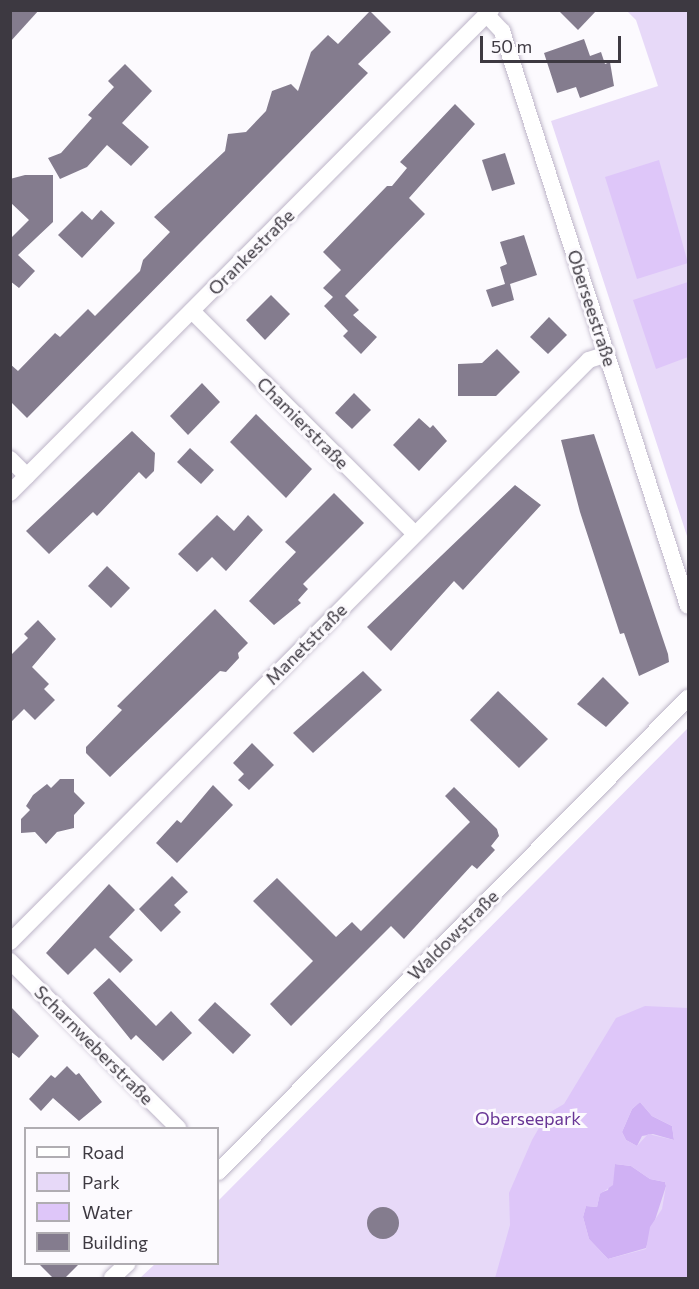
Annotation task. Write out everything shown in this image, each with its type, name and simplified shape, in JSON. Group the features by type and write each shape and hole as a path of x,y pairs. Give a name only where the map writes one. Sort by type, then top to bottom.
{"street":[{"name":"Orankestraße","path":"10,493 489,13"},
{"name":"Oberseestraße","path":"489,13 502,32 688,606"},
{"name":"Chamierstraße","path":"192,311 415,534"},
{"name":"Manetstraße","path":"10,942 589,360 607,354"},
{"path":"10,459 27,476"},
{"name":"Waldowstraße","path":"219,1169 688,698"},
{"name":"Scharnweberstraße","path":"10,961 177,1127"},
{"path":"112,1278 125,1265"}],"green space":[{"path":"627,11 688,11 688,539 551,121 658,86 636,20"},
{"name":"Oberseepark","path":"688,728 688,1278 140,1278 154,1265 219,1265 219,1200"}],"shaded area":[{"path":"640,1102 652,1116 672,1126 674,1140 653,1134 642,1136 637,1146 626,1140 622,1132 632,1109"},
{"path":"615,1164 631,1166 650,1179 665,1182 666,1186 646,1248 608,1259 589,1239 583,1217 586,1206 597,1207 600,1193 608,1190"}],"water":[{"path":"659,160 688,263 637,279 605,177"},
{"path":"688,282 688,357 656,369 633,300"},
{"path":"645,1006 688,1008 688,1278 495,1278 510,1225 509,1193 532,1140 547,1114 564,1104 616,1018","holes":["640,1102 652,1116 672,1126 674,1140 648,1134 637,1146 626,1140 622,1132 632,1109","615,1164 631,1166 650,1179 665,1182 666,1186 662,1209 650,1227 646,1249 608,1259 589,1239 583,1217 586,1206 597,1207 600,1194 613,1185"]}],"building":[{"path":"10,10 39,10 10,42"},
{"path":"558,10 597,10 578,30"},
{"path":"370,11 391,32 358,64 368,73 27,418 10,401 10,364 18,371 55,333 60,337 88,309 95,316 140,271 143,260 170,232 154,217 225,151 228,134 246,132 266,111 272,91 291,84 298,91 311,52 328,35 338,44"},
{"path":"584,39 590,56 601,52 605,64 610,62 614,86 580,98 576,87 557,93 544,53"},
{"path":"125,64 152,91 122,123 149,147 131,166 107,145 87,167 60,179 48,158 61,153 92,118 88,115 114,87 108,81"},
{"path":"455,104 475,124 409,198 425,214 345,296 359,310 353,315 377,337 361,354 343,336 348,331 324,306 333,297 323,288 341,270 323,252 387,186 392,186 407,168 400,162"},
{"path":"505,153 515,184 492,191 482,160"},
{"path":"25,175 53,175 53,222 18,255 35,271 19,288 10,281 10,239 29,220 10,202 10,179"},
{"path":"101,210 115,223 82,258 58,235 82,211 92,220"},
{"path":"524,235 537,275 510,284 514,300 492,307 486,290 505,284 500,267 507,264 500,242"},
{"path":"271,295 290,314 265,340 246,320"},
{"path":"549,317 567,335 548,354 530,337"},
{"path":"497,349 520,372 496,396 458,396 458,364 482,363"},
{"path":"202,383 220,402 188,435 170,416"},
{"path":"354,393 371,410 352,429 335,413"},
{"path":"256,414 312,469 286,498 230,442"},
{"path":"419,418 430,428 433,425 447,441 419,471 393,445"},
{"path":"132,431 155,453 154,471 146,479 139,472 97,516 93,512 49,554 26,531"},
{"path":"594,434 668,654 669,662 639,676 624,633 620,634 580,512 561,440"},
{"path":"190,448 214,470 201,484 177,462"},
{"path":"515,485 541,505 463,590 454,581 391,651 367,627"},
{"path":"334,493 364,523 303,584 308,589 298,600 301,603 274,625 249,601 296,552 285,542"},
{"path":"217,515 234,531 248,515 263,530 226,571 212,557 197,572 178,554"},
{"path":"107,566 130,588 111,608 88,586"},
{"path":"215,609 248,643 238,653 239,658 226,672 220,671 110,777 86,753 86,747 122,710 117,706"},
{"path":"38,620 56,639 32,667 49,684 44,689 55,700 35,720 24,709 10,723 10,656 28,638 24,634"},
{"path":"363,671 382,690 313,753 293,733"},
{"path":"603,677 629,703 606,727 577,704"},
{"path":"498,691 548,739 519,768 470,720"},
{"path":"252,743 274,765 249,790 238,780 244,774 233,763"},
{"path":"60,779 74,779 74,792 85,803 74,815 74,828 57,832 46,844 35,832 21,833 21,819 30,810 26,806 33,795 47,784 51,788"},
{"path":"213,785 233,805 177,863 156,843 177,820 181,823"},
{"path":"454,787 497,829 499,836 491,846 495,850 477,869 472,865 404,939 391,926 291,1026 270,1004 313,961 253,901 277,878 336,937 352,922 361,931 470,822 445,796"},
{"path":"172,876 188,892 174,905 181,912 161,932 139,909"},
{"path":"109,884 135,910 109,937 133,960 120,973 95,948 68,975 46,953"},
{"path":"109,978 156,1026 171,1011 192,1033 163,1061 136,1035 131,1040 93,993"},
{"path":"215,1002 251,1035 233,1054 198,1020"},
{"path":"10,1006 39,1036 19,1058 10,1051"},
{"path":"67,1066 76,1075 79,1073 102,1102 79,1121 53,1098 41,1111 29,1099 51,1075 55,1078"},
{"path":"383,1207 395,1211 399,1223 395,1235 383,1239 371,1235 367,1223 371,1211"},
{"path":"40,1265 78,1265 65,1278 53,1278"}]}
